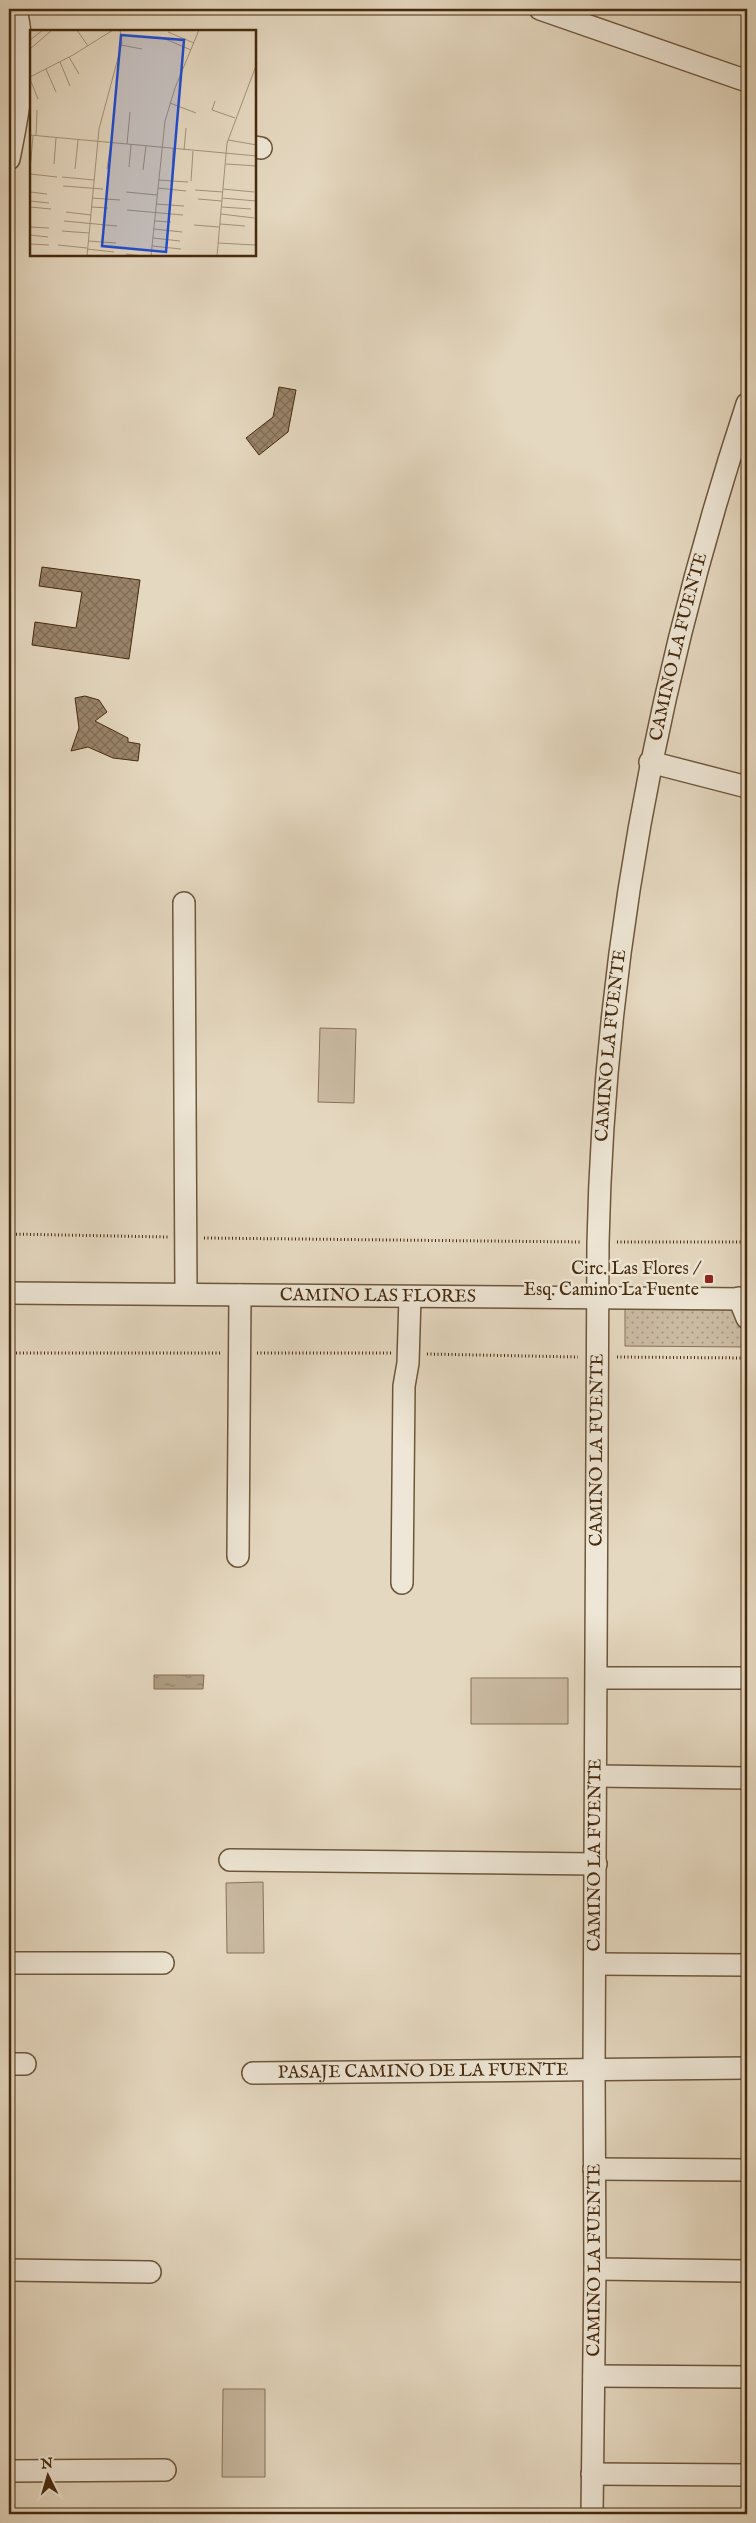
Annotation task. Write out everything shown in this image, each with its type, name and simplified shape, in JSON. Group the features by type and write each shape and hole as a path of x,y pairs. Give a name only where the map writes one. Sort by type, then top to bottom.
{"street":[{"path":"9,159 24,121 21,98 23,53 16,9"},
{"path":"540,9 747,81"},
{"name":"CAMINO LA FUENTE","path":"592,2514 595,2269 594,2068 599,1357 598,1242 603,1123 615,985 626,903 650,762 694,575 747,404"},
{"path":"650,762 747,787"},
{"path":"184,903 186,1294"},
{"name":"CAMINO LAS FLORES","path":"9,1293 743,1299"},
{"path":"238,1556 240,1295"},
{"path":"402,1583 404,1386 408,1353 410,1297"},
{"path":"743,1299 747,1318"},
{"path":"597,1678 747,1678"},
{"path":"596,1776 747,1778"},
{"path":"230,1860 596,1864"},
{"path":"9,1963 164,1963"},
{"path":"595,1964 747,1965"},
{"name":"PASAJE CAMINO DE LA FUENTE","path":"253,2074 594,2068 747,2068"},
{"path":"594,2169 747,2170"},
{"path":"595,2269 747,2271"},
{"path":"9,2270 150,2272"},
{"path":"594,2376 747,2377"},
{"path":"9,2471 165,2470"},
{"path":"592,2474 747,2475"}],"path":[{"path":"9,1234 186,1238 747,1242"},
{"path":"9,1353 408,1353 747,1358"}],"shaded area":[{"path":"320,1028 356,1029 354,1103 318,1102"},
{"path":"625,1306 747,1307 747,1347 625,1346"},
{"path":"471,1678 568,1678 568,1724 471,1724"},
{"path":"263,1882 264,1953 227,1953 226,1883"},
{"path":"223,2389 265,2389 265,2477 222,2477"}],"water":[{"path":"154,1675 204,1675 203,1689 154,1689"}],"building":[{"path":"279,387 296,390 288,432 259,455 246,438 273,417"},
{"path":"42,567 140,580 129,659 32,645 35,622 76,628 82,592 39,586"},
{"path":"85,696 99,700 107,712 95,721 128,738 128,742 140,744 138,761 113,758 88,747 71,751 79,728 75,698"}],"place":[{"name":"Circ. Las Flores / Esq. Camino La Fuente","path":"709,1279"}]}
